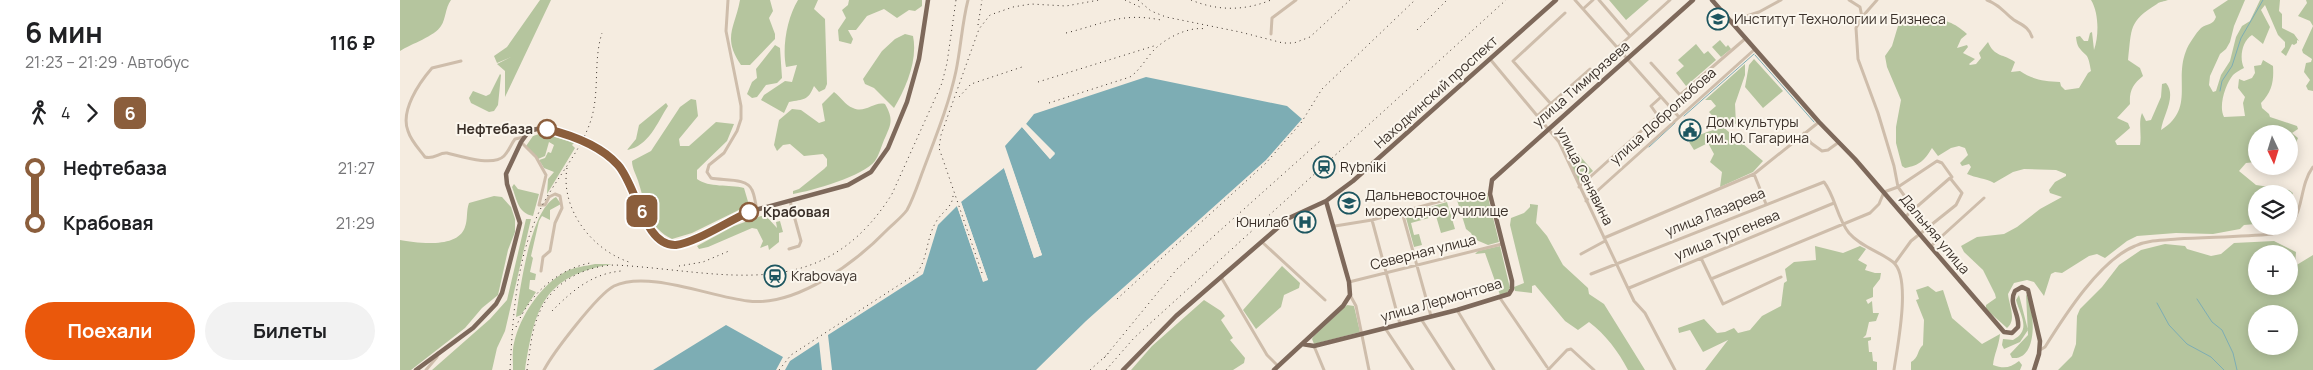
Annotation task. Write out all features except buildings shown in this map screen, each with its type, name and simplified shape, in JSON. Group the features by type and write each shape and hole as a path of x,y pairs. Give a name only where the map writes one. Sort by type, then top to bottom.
{"main road":[{"path":"416,370 473,328 496,304 502,293 520,223 507,184 506,174 521,142 532,129 546,129 575,139 610,157 628,178 652,233 665,244 675,245 757,209 857,181 871,172 883,158 900,122 912,86 928,0"},
{"name":"Находкинский проспект","path":"1123,370 1176,316 1261,241 1294,214 1326,200 1358,177 1556,0"},
{"name":"улица Тимирязева","path":"1489,188 1496,174 1693,0"},
{"name":"Дальняя улица","path":"1712,0 1819,122 1884,192 1996,325 2007,333 2016,331 2018,322 2012,297 2015,291 2022,287 2027,289 2030,294 2040,350"},
{"name":"улица Лермонтова","path":"1302,344 1314,346 1457,310 1509,294 1512,286 1489,188"},
{"path":"1276,368 1343,306 1350,295 1349,282 1326,200"},
{"path":"2034,370 2040,350"}],"street":[{"path":"728,0 726,32 741,106 741,119 737,131 724,153 709,165 707,172 711,178 749,185 752,188 757,209"},
{"path":"544,370 590,309 614,286 647,282 693,288 750,301 773,299 800,291 831,276 869,249 905,212 913,195 950,96 968,0"},
{"path":"1271,34 1272,18 1296,0"},
{"path":"1575,0 1679,118"},
{"path":"1583,9 1593,0"},
{"path":"1598,0 1630,36"},
{"path":"1617,48 1670,0"},
{"path":"1731,21 1759,12 1781,0"},
{"path":"1849,0 1860,7 1862,17"},
{"path":"1877,0 1862,17 1856,28 1858,59 1878,113 1898,187 1914,209"},
{"path":"1988,0 2002,7 2014,20 2026,28 2032,37"},
{"path":"1551,104 1513,61 1565,13"},
{"path":"1651,63 1680,95 1746,38"},
{"name":"улица Добролюбова","path":"1586,201 1755,49"},
{"name":"улица Сенявина","path":"1490,59 1560,144 1634,301 1645,313 1675,370"},
{"path":"461,61 432,68 410,104 406,120 408,132 425,157 432,158 446,153 472,160 500,159 504,157 515,139 524,137"},
{"path":"1538,115 1590,69 1600,82"},
{"path":"1580,186 1658,116 1651,106 1661,97"},
{"path":"1580,254 1605,239 1754,174 1819,122"},
{"path":"1804,133 1811,143 1822,151 1828,150 1839,142"},
{"path":"521,142 536,157 546,175 539,206 544,206 549,198 555,194 560,196 563,203 555,223 550,251 543,257 541,271"},
{"path":"1711,279 1870,213 1879,204 1884,192 1898,187 1937,161 1942,163 1963,195 1956,205 1921,235 1911,241 1895,263"},
{"path":"2040,350 2045,347 2064,316 2081,294 2122,252 2137,245 2157,241 2272,234 2287,229 2296,220 2304,187 2313,167"},
{"path":"1754,174 1766,204"},
{"path":"1905,217 1952,177"},
{"name":"улица Лазарева","path":"1591,274 1822,182 1825,183 1834,203"},
{"path":"1334,226 1372,220 1452,198"},
{"path":"1931,246 1984,198"},
{"path":"789,249 799,246 801,241 790,201"},
{"path":"1834,203 1844,224 1863,245 1895,263 1901,283 1902,306 1894,370"},
{"name":"улица Тургенева","path":"1629,288 1834,203"},
{"path":"1402,212 1431,316"},
{"path":"1372,220 1400,324"},
{"path":"1261,241 1325,300"},
{"name":"Северная улица","path":"1349,282 1501,244"},
{"path":"1701,258 1722,304 1781,277"},
{"path":"1221,277 1276,368"},
{"path":"1350,295 1356,306 1369,370"},
{"path":"1500,298 1547,369 1569,349 1573,349 1594,370"},
{"path":"1457,310 1494,370"},
{"path":"1421,319 1454,370"},
{"path":"1386,328 1413,370"},
{"path":"1314,346 1324,370"},
{"path":"426,370 437,357 438,352"}],"green space":[{"path":"400,0 451,0 443,23 438,30 400,51"},
{"path":"540,0 551,0 505,97 505,71 497,64 511,57 497,63 494,56 507,47"},
{"path":"740,0 770,0 773,11 769,18 775,39 750,65 741,65 732,47 732,32"},
{"path":"798,0 818,0 814,9 825,19 827,84 825,89 819,92 814,86 807,97 802,100 789,102 784,113 761,100 764,95 785,81 792,82 797,65 786,67 785,42 788,24"},
{"path":"849,0 922,0 922,6 915,11 909,10 897,18 884,9 867,16 856,30 848,30 853,39 851,44 839,41 838,30 846,18 842,10 848,5"},
{"path":"1609,0 1649,0 1626,20"},
{"path":"2091,0 2168,0 2158,3 2148,10 2136,21 2133,27 2128,60 2140,68 2143,76 2132,88 2130,104 2117,118 2128,123 2130,128 2115,141 2117,145 2140,145 2142,113 2146,121 2151,120 2161,97 2162,84 2166,83 2169,88 2170,100 2161,130 2178,113 2182,94 2183,62 2188,46 2203,26 2215,20 2216,17 2213,10 2228,0 2245,0 2234,26 2230,42 2220,54 2210,76 2209,85 2213,92 2216,91 2221,75 2230,61 2236,37 2242,26 2250,21 2260,0 2280,0 2279,11 2282,14 2282,28 2294,34 2299,41 2297,40 2297,43 2294,45 2292,44 2286,56 2281,52 2285,47 2285,42 2278,35 2265,5 2261,10 2270,27 2263,44 2252,35 2246,41 2242,55 2244,68 2233,75 2225,89 2222,101 2224,117 2245,116 2243,103 2245,97 2238,88 2239,79 2244,81 2252,78 2255,73 2254,66 2261,65 2263,60 2273,66 2273,77 2268,95 2261,103 2262,108 2270,117 2294,125 2248,125 2248,163 2239,171 2256,185 2248,185 2248,225 2244,225 2240,229 2213,234 2176,233 2137,236 2127,241 2105,258 2097,254 2089,256 2062,273 2055,272 2051,274 2044,296 2034,282 2027,280 2014,283 2008,294 2012,321 2007,328 1986,309 1986,305 1996,298 1995,294 1983,270 1964,252 1961,246 1977,237 2004,234 2017,227 2040,209 2062,197 2050,193 2049,190 2055,182 2066,176 2066,174 2056,170 2024,169 2013,172 1994,183 1967,174 1971,167 1969,164 1962,166 1960,163 1968,155 1965,148 1959,146 1951,148 1938,156 1932,148 1921,162 1905,168 1902,166 1896,143 1896,127 1901,100 1887,67 1885,56 1892,46 1898,26 1909,20 1921,23 1928,17 1949,22 1967,34 1961,39 1957,48 1967,45 1968,47 1963,53 1975,59 1970,65 1976,64 1981,58 1979,53 1988,42 1996,53 2015,62 2011,72 2020,71 2039,80 2060,82 2065,90 2079,88 2091,71 2088,58 2079,47 2076,37 2080,36 2084,41 2088,41 2092,32 2094,50 2097,38 2097,18"},
{"path":"2306,0 2313,0 2313,26 2310,21 2298,16 2307,3"},
{"path":"2313,26 2313,91 2308,90 2306,86 2310,80 2304,72 2306,63 2311,62 2312,59 2303,53 2302,50"},
{"path":"905,34 913,36 914,55 907,83 894,108 874,88 865,84 863,79 882,51 895,39"},
{"path":"1720,40 1726,47 1728,45 1731,49 1721,57 1712,47"},
{"path":"1696,44 1704,54 1708,51 1716,60 1686,86 1676,73 1684,66 1678,60"},
{"path":"775,45 780,48 782,78 777,83 766,85 757,97 752,98 747,94 752,82 757,78 756,69"},
{"path":"1754,59 1783,91 1763,108 1745,87 1749,65"},
{"path":"1745,64 1745,75 1735,104 1736,124 1729,121 1721,125 1709,112 1716,106 1711,100 1705,100"},
{"path":"500,74 498,105 494,111 489,112 471,103 469,98 473,91 486,96 490,94"},
{"path":"834,92 848,105 857,109 885,104 890,114 888,130 875,161 869,167 837,182 793,194 793,191 799,189 827,166 827,159 823,154 804,156 790,144 783,145 777,151 774,145 779,120 792,109 801,110 819,123 825,121 822,104"},
{"path":"691,99 696,100 698,116 679,139 680,146 689,146 716,122 734,124 727,141 697,170 697,179 707,184 744,188 749,205 692,233 672,239 653,223 632,161 651,151 680,107"},
{"path":"666,103 668,106 652,133 641,144 627,150 636,139 639,125"},
{"path":"1723,127 1763,161 1753,172 1720,187 1722,172 1710,162 1714,154 1708,143 1694,150 1689,142 1701,134"},
{"path":"542,133 574,143 572,145 575,148 547,194 548,179 554,172 544,168 539,160 545,158 548,152 551,153 554,145 549,142 545,156 538,159 526,146 533,136"},
{"path":"1565,139 1593,171 1579,182 1560,143"},
{"path":"514,184 518,189 539,194 533,216 521,209 512,187"},
{"path":"1487,193 1499,242 1488,245 1474,239 1466,229 1457,200"},
{"path":"494,196 502,197 511,207 515,219 515,232 508,250 498,295 482,308 465,328 411,370 400,370 400,240 436,243 454,239 461,234 465,227 469,203"},
{"path":"556,197 561,204 550,210 550,220 542,216 539,221 531,256 533,258 530,272 536,274 535,280 530,280 529,289 536,292 521,315 516,317 533,234 539,217 547,205"},
{"path":"1447,202 1455,229 1441,233 1436,216 1411,223 1414,235 1419,234 1422,245 1414,247 1405,214"},
{"path":"1530,204 1538,205 1536,223 1547,236 1563,265 1588,288 1589,294 1604,304 1645,370 1628,370 1620,356 1601,332 1589,322 1578,330 1565,321 1535,285 1532,286 1532,293 1515,291 1514,287 1524,283 1510,225 1511,218 1524,213 1530,207"},
{"path":"761,216 767,217 777,228 776,222 780,221 783,232 779,233 779,242 769,250 768,245 760,248 763,241 757,229 752,228 708,247 699,249 697,246 734,226"},
{"path":"526,219 531,219 505,331 497,348 492,370 432,370 490,319 507,300"},
{"path":"2274,241 2282,245 2248,245 2248,295 2298,295 2298,264 2313,255 2313,370 2058,370 2072,356 2076,344 2077,316 2080,309 2102,287 2119,265 2141,250 2165,244 2185,246 2187,249 2211,256 2221,254 2234,243"},
{"path":"1500,246 1510,288 1507,293 1500,295 1485,253 1475,254 1478,251"},
{"path":"1815,246 1843,253 1860,246 1866,249 1858,260 1867,265 1865,270 1881,273 1880,279 1873,288 1873,297 1866,300 1868,304 1872,301 1873,313 1879,313 1876,321 1869,322 1866,335 1863,338 1871,337 1871,340 1868,341 1869,352 1872,352 1873,361 1877,362 1877,370 1705,370 1728,340 1703,352 1690,330 1679,333 1678,328 1704,319 1717,333 1734,328 1738,333 1750,330 1762,316 1781,306 1784,283 1787,281 1785,269 1794,262 1816,260"},
{"path":"595,264 612,264 589,269 571,277 557,286 546,298 533,329 525,370 513,370 514,343 521,322 533,302 548,285 565,272"},
{"path":"1282,266 1300,283 1299,288 1284,295 1281,307 1256,329 1243,310"},
{"path":"1928,286 1936,292 1943,290 1952,318 1982,344 2000,334 1993,365 2007,367 2019,361 2022,365 2020,370 1911,370 1911,362 1923,345 1924,320 1916,300 1919,299 1916,290"},
{"path":"2026,294 2033,322 2031,343 2021,357 2012,358 2010,354 2028,335"},
{"path":"2019,295 2028,330 2020,342 2004,349 2002,345 2003,339 2013,340 2022,332 2023,322 2016,300"},
{"path":"1204,300 1221,311 1225,316 1221,320 1233,338 1230,340 1245,358 1244,363 1233,370 1131,370 1152,346"},
{"path":"1347,305 1354,306 1360,332 1314,344 1312,339 1314,336"}],"water":[{"path":"1146,77 1287,106 1302,119 1266,160 1086,321 1036,370 832,370 828,335 923,274 938,225 957,206 983,281 988,280 961,202 1004,168 1034,258 1042,255 1005,146 1022,127 1050,159 1055,153 1026,124 1034,114"},
{"path":"726,325 783,357 776,370 653,370"},
{"path":"819,342 822,370 785,370 790,361"}],"pier":[{"path":"1026,124 1055,154 1050,159 1022,127"},
{"path":"1011,165 1042,255 1034,258 1004,168 1006,167 1036,255 1039,254 1008,166"},
{"path":"961,202 988,280 983,282 957,206"}],"waterway":[{"path":"2220,91 2222,81 2232,66 2241,38 2263,0"},
{"path":"1684,116 1754,54"},
{"path":"1755,55 1814,122"},
{"path":"1649,147 1675,123"},
{"path":"2197,299 2212,322 2222,330 2233,353 2237,370"},
{"path":"2157,303 2169,325 2187,344 2211,357 2224,370"}],"railway":[{"path":"527,370 534,329 543,305 559,286 579,273 603,266 615,265 732,275 768,274 802,268 834,254 864,230 892,194 942,83 947,63 956,0"},
{"path":"978,25 982,0"},
{"path":"982,273 939,148 941,135 979,29 990,15 1013,7 1031,4 1066,6 1099,0"},
{"path":"1125,0 1142,8"},
{"path":"1138,0 1151,11 1166,17 1283,43 1294,43 1310,37 1350,0"},
{"path":"1191,0 1221,8 1241,8 1271,0"},
{"path":"1117,299 1266,163 1301,123 1322,89 1415,0"},
{"path":"1417,30 1447,0"},
{"path":"1106,370 1134,338 1506,0"},
{"path":"1066,33 1123,18 1134,17 1161,20"},
{"path":"1049,103 1130,77 1140,68 1153,51 1164,42 1185,31 1206,29"},
{"path":"510,370 517,286 526,245 542,206 575,153 591,120 594,109 599,44 602,33"},
{"path":"1038,82 1157,45"},
{"path":"959,97 971,84 1025,66"},
{"path":"1104,358 1177,269 1320,141"},
{"path":"567,168 566,183 569,198 574,213 582,226 604,249 632,263"},
{"path":"779,370 791,355 916,274 923,262 933,228 938,218 952,202 953,193"},
{"path":"679,266 703,262 729,251"},
{"path":"516,327 528,304 545,286 566,271 590,263"},
{"path":"552,311 567,297 591,280 621,271"},
{"path":"1090,370 1109,353"}],"bus line":[{"name":"6","path":"547,129 589,145 618,164 633,187 648,227 656,238 665,244 681,244 749,212"}],"place":[{"name":"Институт Технологии и Бизнеса","path":"1718,19"},
{"name":"Нефтебаза","path":"547,129"},
{"name":"Дом культуры им. Ю. Гагарина","path":"1690,130"},
{"name":"Rybniki","path":"1324,167"},
{"name":"Дальневосточное мореходное училище","path":"1349,203"},
{"name":"Крабовая","path":"749,212"},
{"name":"Юнилаб","path":"1305,222"},
{"name":"Krabovaya","path":"775,276"}]}
